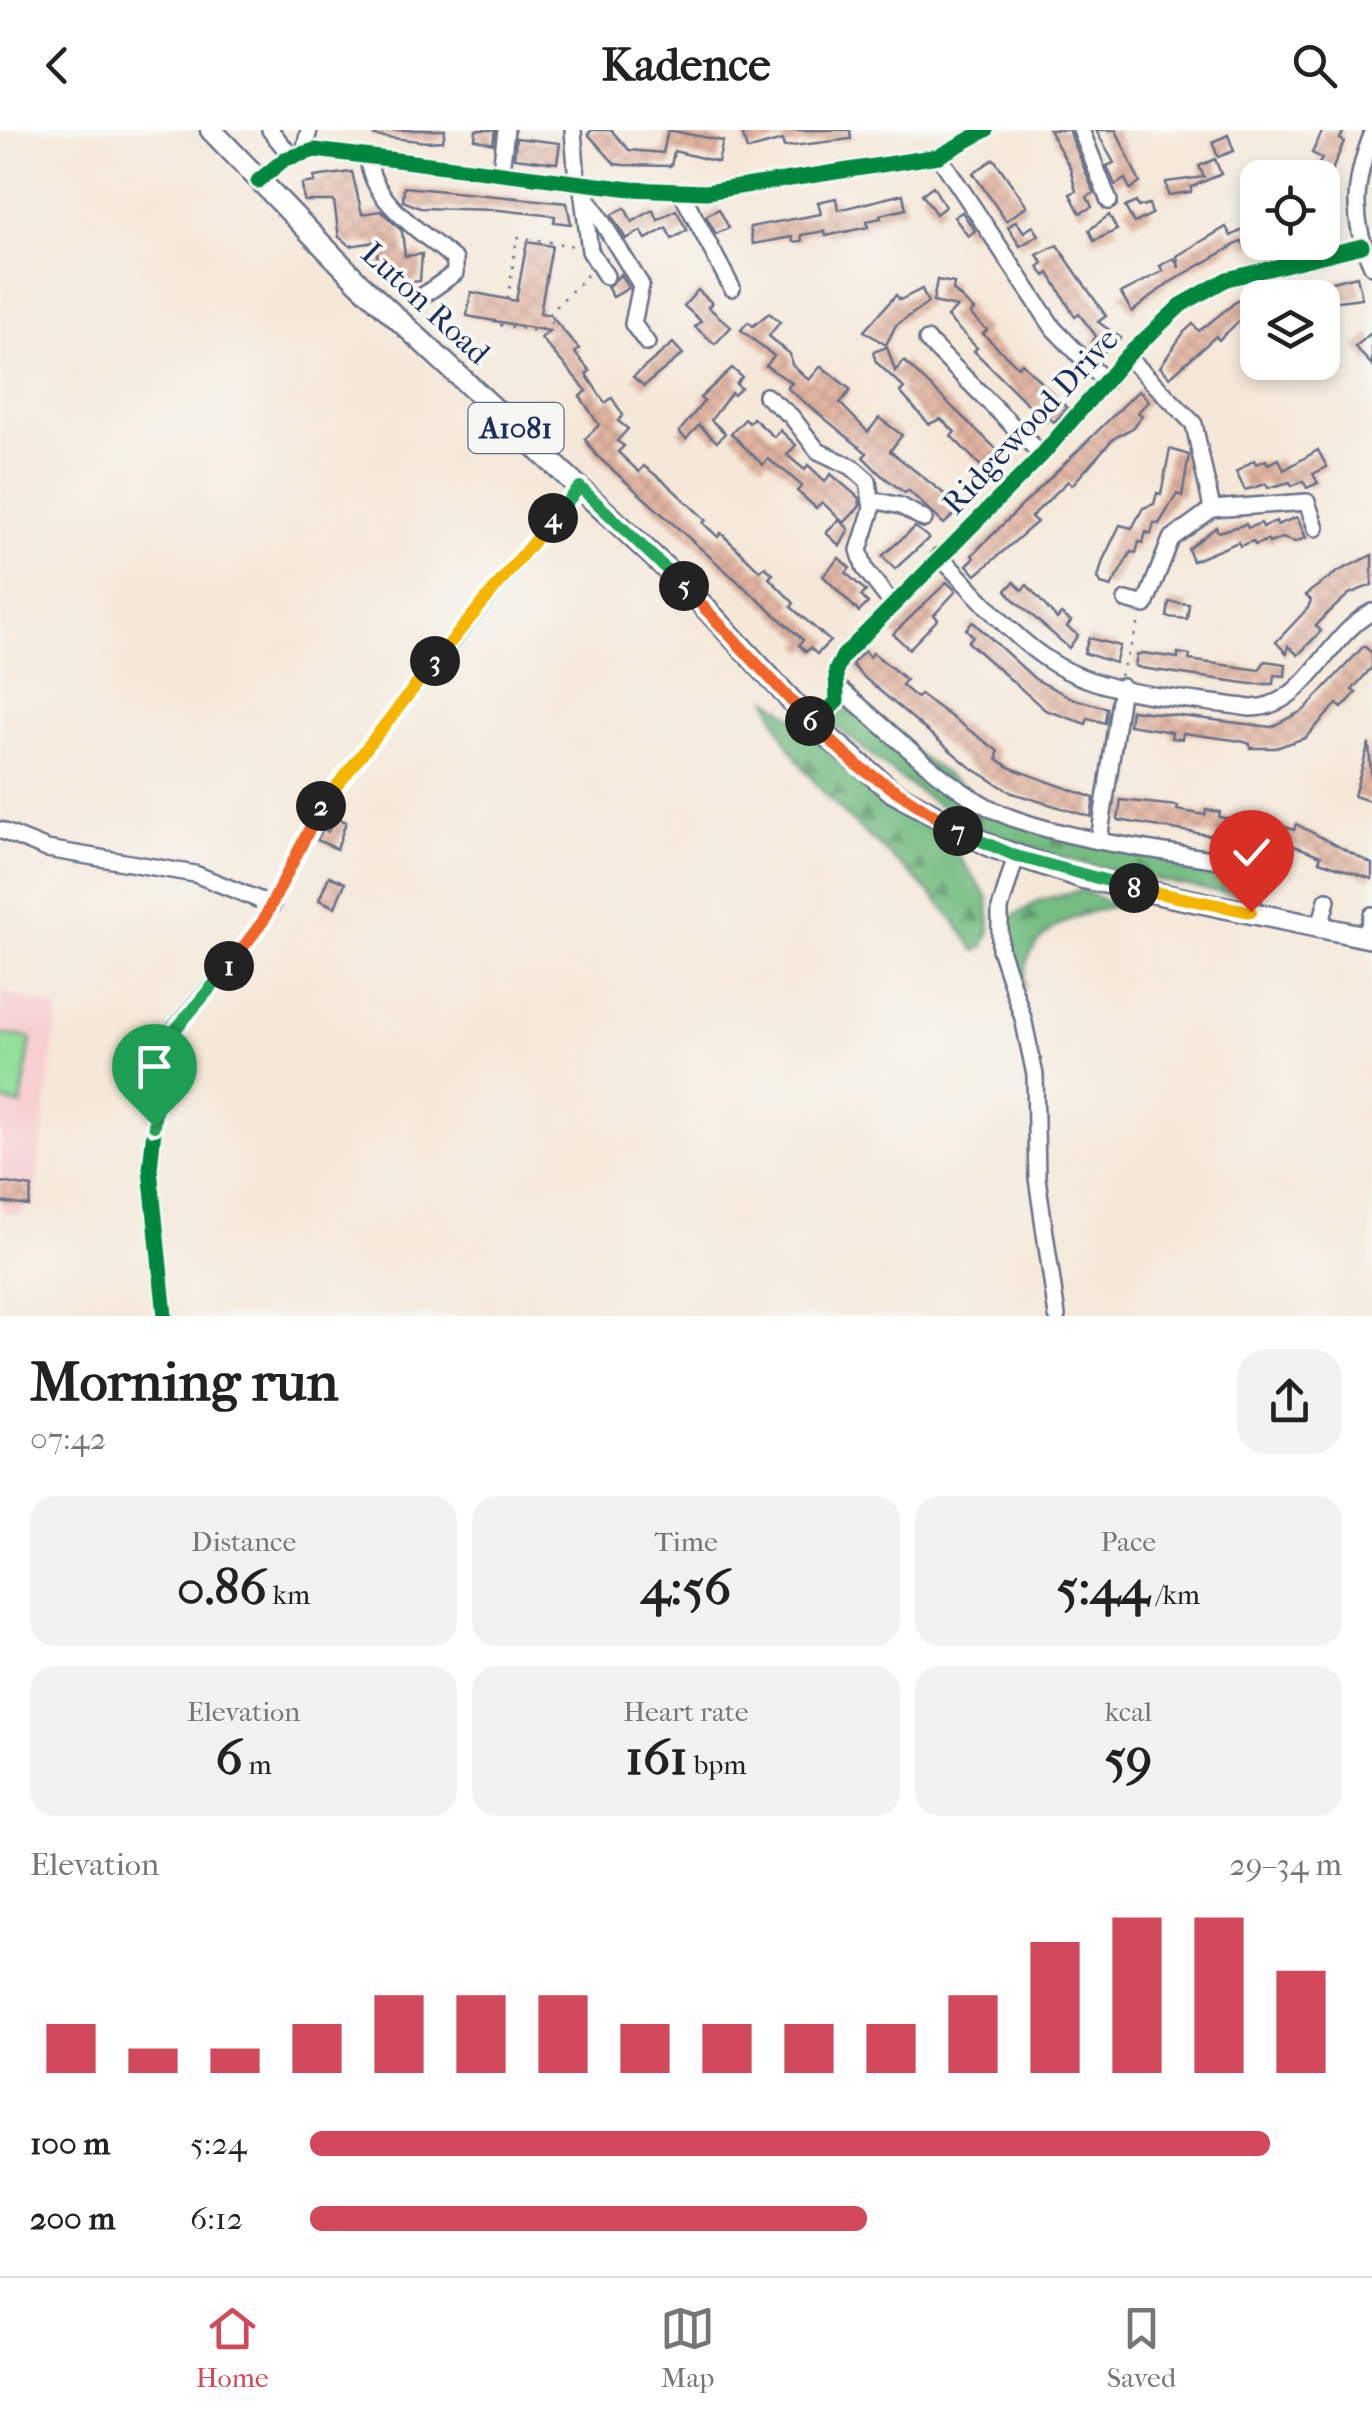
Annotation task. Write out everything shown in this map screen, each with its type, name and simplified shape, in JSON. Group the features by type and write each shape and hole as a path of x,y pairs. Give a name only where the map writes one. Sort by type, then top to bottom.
{"main road":[{"name":"Luton Road","path":"210,130 358,284 684,585 814,725 858,766 913,805 1016,856 1083,878 1369,938"}],"street":[{"path":"270,130 298,153 501,170 580,184 680,192 750,187 939,156 986,130"},
{"path":"258,181 298,153 309,130"},
{"path":"501,170 506,130"},
{"path":"573,130 590,244 602,271"},
{"path":"1081,130 1110,201"},
{"path":"1372,135 1355,196 1362,246 1372,266"},
{"path":"939,156 1054,329 1106,382"},
{"path":"368,157 376,184 408,224 455,260 455,273 424,295"},
{"path":"580,184 641,285 633,324 647,343"},
{"path":"680,192 732,288"},
{"name":"Ridgewood Drive","path":"814,725 837,701 840,690 836,670 842,656 1042,455 1160,322 1210,287 1245,273 1362,246"},
{"path":"927,340 1042,455"},
{"path":"1128,356 1194,424 1212,509"},
{"path":"766,396 791,416 818,450 862,474 873,500 858,550 864,569 892,604"},
{"path":"165,1316 150,1169 162,1050 169,1033 230,964 272,905 328,796 580,487"},
{"path":"873,500 902,506 924,519"},
{"path":"1126,600 1145,605 1171,540 1212,509 1307,502 1316,528"},
{"path":"940,556 1034,651 1076,675 1119,687 1250,708 1271,706 1289,695 1372,612"},
{"path":"1099,840 1119,687"},
{"path":"840,690 973,798 1010,817 1099,840 1232,862 1252,876 1251,912"},
{"path":"0,830 46,848 195,874 272,905"},
{"path":"1016,856 1000,909 1000,948 1023,1018 1035,1076 1037,1178 1057,1316"},
{"path":"1320,927 1327,900"},
{"path":"1369,938 1372,915"}],"path":[{"path":"508,299 517,237 570,246 590,244"},
{"path":"500,325 536,331 552,322 549,314 602,271"},
{"path":"1119,687 1145,605"}],"shaded area":[{"path":"0,992 58,1009 34,1207 26,1205 21,1215 0,1211"}],"green space":[{"path":"768,699 796,720 870,793 948,841 988,898 990,930 983,947 975,951 925,888 808,774 785,739"},
{"path":"849,708 1017,823 1230,866 1242,880 1240,896 1085,864 974,824 912,787 835,725 834,715"},
{"path":"1083,890 1116,906 1067,921 1040,940 1025,968 1025,986 1009,955 1007,920 1040,900"},
{"path":"0,1034 31,1038 21,1105 0,1101"}],"building":[{"path":"374,130 445,130 443,141 427,142 374,136"},
{"path":"476,130 495,130 493,144 475,139"},
{"path":"592,130 611,130 629,150 663,153 668,130 723,141 718,162 674,151 671,166 623,165 615,164 588,134"},
{"path":"850,130 851,139 784,147 782,140 747,150 742,132"},
{"path":"1049,130 1069,130 1094,193 1087,197 1092,207 1080,213 1070,194 1076,191 1070,168"},
{"path":"1096,130 1116,130 1140,183 1130,189 1125,179 1115,185 1107,166 1114,163"},
{"path":"1323,130 1344,130 1336,160 1321,160 1312,153"},
{"path":"1228,135 1234,151 1218,157 1212,142"},
{"path":"516,138 560,143 557,163 514,158"},
{"path":"994,159 1027,206 1006,221 973,173"},
{"path":"1215,159 1221,174 1191,187 1191,192 1168,195 1166,182 1204,177 1199,166"},
{"path":"352,172 362,214 381,211 402,231 405,256 422,254 420,281 397,284 395,269 380,271 375,242 350,246 339,237 334,201 304,201 302,184 315,182 314,177"},
{"path":"933,186 945,207 936,214 922,194"},
{"path":"404,187 567,203 571,224 554,222 555,216 499,210 420,208 403,201"},
{"path":"903,194 906,209 867,221 868,227 826,236 825,231 801,235 802,241 793,242 792,237 753,244 750,227 821,214 818,202 836,198 838,210"},
{"path":"1136,202 1138,207 1149,204 1152,214 1134,223 1125,207"},
{"path":"625,208 632,222 653,210 658,220 676,210 687,230 672,239 666,228 646,239 641,231 626,239 611,215"},
{"path":"719,209 729,228 716,234 706,216"},
{"path":"962,212 975,231 968,236 954,217"},
{"path":"1109,215 1117,230 1094,241 1089,230"},
{"path":"1016,221 1024,232 1033,226 1039,235 1020,246 1008,227"},
{"path":"1226,227 1231,236 1240,231 1240,242 1167,284 1132,312 1121,293 1163,271 1160,266 1174,258 1179,268 1177,256"},
{"path":"527,242 552,246 540,313 550,315 579,349 575,353 590,371 586,374 605,403 612,398 623,415 618,421 628,429 617,441 624,446 618,452 639,472 644,466 667,484 706,520 703,523 718,537 721,533 760,571 765,567 773,574 769,578 794,603 791,607 830,641 817,654 810,648 806,652 799,645 803,640 597,456 585,439 599,425 580,396 587,391 541,338 549,331 467,316 471,292 516,301"},
{"path":"1057,245 1106,316 1098,322 1121,338 1113,348 1108,345 1104,352 1091,343 1096,336 1079,314 1075,317 1049,273 1045,276 1038,267 1043,263 1037,255"},
{"path":"621,274 629,288 613,297 607,287"},
{"path":"1357,276 1362,298 1340,301 1340,280"},
{"path":"937,280 954,283 953,290 974,310 970,314 987,330 983,334 1018,367 1022,363 1067,408 1054,422 1049,418 1046,422 974,351 977,348 947,317 957,307 933,302"},
{"path":"922,289 928,303 896,325 886,345 864,331 896,295 900,300"},
{"path":"698,290 712,303 708,307 731,327 715,344 695,327 701,321 684,306"},
{"path":"1240,299 1240,322 1219,340 1216,336 1170,377 1160,367 1184,332 1193,324 1199,331"},
{"path":"769,313 780,322 769,336 790,354 792,365 809,380 821,366 851,390 840,403 868,432 879,418 902,435 890,451 952,500 947,504 956,513 944,524 908,490 905,493 880,474 863,457 867,453 787,388 792,383 766,366 774,356 741,330 748,322 753,326"},
{"path":"1372,332 1372,365 1355,347"},
{"path":"673,343 683,354 644,386 633,377"},
{"path":"887,347 895,371 904,361 1008,460 992,477 951,436 955,432 941,419 929,424 900,392 904,388 876,362 873,352"},
{"path":"732,368 742,377 736,384 741,388 734,395 731,393 711,420 725,433 717,442 699,425 686,439 679,432 704,401 700,398"},
{"path":"1139,390 1149,401 1138,412 1142,416 1134,427 1113,439 1072,485 1068,481 1031,517 1037,522 976,575 967,565 974,558 972,555"},
{"path":"753,418 774,437 780,430 796,445 787,455 805,470 808,465 825,481 831,474 859,498 860,506 844,523 822,502 816,508 797,491 802,486 768,459 763,465 731,434 745,419 749,423"},
{"path":"1170,449 1189,455 1182,496 1177,494 1159,524 1154,523 1151,534 1146,532 1143,543 1139,542 1136,553 1131,552 1111,587 1101,584 1098,578 1103,560 1120,525 1132,528 1143,508 1154,504 1157,493 1161,494"},
{"path":"1318,450 1327,467 1313,474 1318,483 1307,488 1303,481 1292,486 1290,482 1268,488 1266,484 1245,490 1236,472 1254,460 1256,464 1266,460 1268,464 1279,459 1284,470"},
{"path":"1297,517 1306,538 1295,542 1282,538 1240,546 1238,542 1193,561 1188,549 1216,527 1218,532 1246,524 1248,528 1261,523 1263,527"},
{"path":"839,520 849,529 840,546 826,533"},
{"path":"915,527 929,538 895,569 882,556"},
{"path":"1372,555 1372,585 1349,594 1327,614 1316,626 1321,631 1298,655 1288,646 1287,654 1276,642 1308,608 1311,600 1305,595 1337,572"},
{"path":"839,558 850,568 846,573 866,591 861,596 868,603 859,612 823,576"},
{"path":"947,582 956,591 934,615 938,619 909,649 893,634"},
{"path":"1014,582 1022,590 1027,585 1057,619 1061,614 1071,621 1067,627 1078,635 1069,648 1013,599 1006,590"},
{"path":"1169,602 1189,604 1187,619 1167,617"},
{"path":"973,622 1035,679 1074,699 1107,708 1105,723 1088,718 1086,724 1045,710 968,642 973,636 966,629"},
{"path":"1089,638 1120,646 1115,663 1084,653"},
{"path":"1364,646 1372,653 1372,667 1352,690 1356,693 1342,708 1337,704 1305,738 1276,748 1250,748 1250,744 1241,741 1183,733 1182,739 1171,738 1172,732 1129,725 1131,710 1271,727 1304,710"},
{"path":"864,651 869,657 873,653 906,680 902,685 917,698 920,694 998,751 997,759 1011,768 1094,798 1091,817 1012,793 970,767 860,674 852,664"},
{"path":"1178,653 1190,655 1189,660 1259,670 1265,661 1286,664 1285,676 1274,675 1273,684 1251,684 1135,666 1137,655 1178,658"},
{"path":"1369,743 1372,791 1369,801 1354,796"},
{"path":"1121,800 1178,806 1177,810 1205,815 1206,810 1220,812 1219,817 1248,822 1249,817 1262,819 1294,830 1296,824 1372,864 1372,879 1319,861 1321,856 1282,841 1281,847 1118,820"},
{"path":"335,817 346,822 337,849 317,840 323,829 328,832"},
{"path":"329,876 345,883 335,907 319,900"},
{"path":"0,1182 32,1187 29,1206 0,1202"}],"cycle path":[{"path":"258,181 285,159 315,150 631,189 706,192 939,156 986,130"},
{"path":"814,725 837,701 836,670 843,656 1042,455 1127,356 1181,305 1227,279 1362,246"},
{"path":"165,1316 150,1169 162,1050 169,1033 254,934 328,796 580,487"}],"route":[{"path":"154,1126 162,1050 169,1033 206,994 263,921 320,808 444,650 580,487 684,585 814,725 892,792 957,830 1016,856 1083,878 1251,912"}]}
